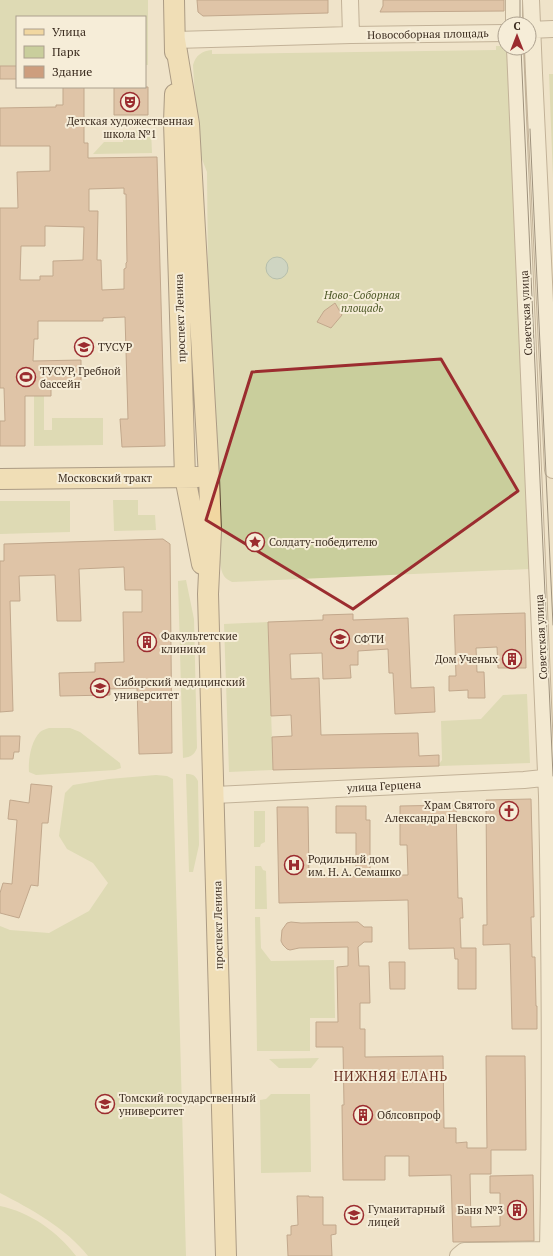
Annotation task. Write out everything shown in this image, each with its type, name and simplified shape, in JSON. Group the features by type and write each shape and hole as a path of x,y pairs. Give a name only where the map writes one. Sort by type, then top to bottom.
{"main road":[{"name":"проспект Ленина","path":"174,0 174,122 185,477 208,594"},
{"name":"проспект Ленина","path":"175,40 189,124 210,477 211,531 208,594 226,1256"},
{"name":"Московский тракт","path":"0,479 210,477"}],"street":[{"path":"175,40 351,35 350,0"},
{"path":"514,0 514,16"},
{"name":"Советская улица","path":"530,16 531,0"},
{"path":"537,30 553,29"},
{"name":"Новособорная площадь","path":"351,35 497,32"},
{"name":"Советская улица","path":"515,56 550,777 551,1250"},
{"name":"Советская улица","path":"531,56 553,470"},
{"name":"улица Герцена","path":"214,794 550,777"},
{"path":"458,1256 464,1251 551,1250"}],"highlighted area":[{"path":"441,359 518,491 353,609 206,520 252,372"}],"green space":[{"path":"0,0 148,0 148,65 146,65 146,16 16,16 16,66 0,66"},
{"name":"Ново-Соборная площадь","path":"497,46 497,56 510,56 512,79 508,81 530,569 232,582 224,576 222,572 219,554 219,531 205,287 208,272 207,172 198,149 194,62 200,54 205,51 212,50 212,54 496,50"},
{"path":"549,74 553,74 553,178"},
{"path":"151,130 152,153 93,154 104,142 123,142 123,131"},
{"path":"34,396 44,396 44,430 52,430 52,418 103,418 103,445 34,446"},
{"path":"113,500 138,500 138,515 155,515 156,530 114,531"},
{"path":"0,501 70,501 70,532 0,534"},
{"path":"186,580 194,619 197,748 192,755 183,758 178,581"},
{"path":"268,622 273,770 229,772 224,624"},
{"path":"527,694 530,763 439,766 442,760 441,721 481,719 503,695"},
{"path":"49,728 70,728 80,732 120,763 121,768 115,770 36,775 29,772 29,762 34,740 40,732"},
{"path":"186,774 194,775 198,781 199,845 193,872 189,872"},
{"name":"Томский государственный университет","path":"156,775 167,776 173,779 186,1256 88,1256 59,1228 0,1193 0,926 10,930 49,933 89,911 108,883 93,863 67,849 59,836 65,793 73,785 109,779"},
{"path":"254,811 265,811 265,842 261,844 260,847 254,847"},
{"path":"255,866 261,866 263,870 266,871 267,909 255,909"},
{"path":"255,917 260,917 261,948 271,961 334,960 335,1018 310,1018 310,1051 257,1051"},
{"path":"319,1058 311,1068 279,1068 269,1059"},
{"path":"271,1094 310,1094 311,1172 261,1173 260,1100 266,1099"},
{"path":"0,1206 22,1213 42,1224 61,1239 76,1256 0,1256"}],"water":[{"path":"277,257 285,260 288,268 285,276 277,279 269,276 266,268 269,260"}],"building":[{"path":"197,0 328,0 328,13 203,16 198,12"},
{"path":"383,0 504,0 504,11 380,12 383,6"},
{"path":"0,66 16,66 16,79 0,79"},
{"path":"148,87 148,115 114,115 114,88"},
{"path":"63,88 84,88 84,143 88,143 88,158 157,157 165,446 122,447 120,419 128,419 125,317 103,318 103,321 38,321 38,339 34,339 33,361 81,360 81,384 51,385 51,396 25,396 25,446 0,446 0,421 5,421 4,388 0,388 0,208 18,208 17,172 50,171 50,146 0,146 0,108 56,107 56,105 63,105","holes":["124,188 124,194 126,194 127,262 126,268 124,269 124,289 102,290 101,260 97,260 98,211 89,211 89,189","45,226 84,227 83,260 53,261 53,276 40,276 40,280 20,280 21,246 45,246"]},
{"path":"335,303 342,315 331,328 317,322 324,311"},
{"name":"Факультетские клиники","path":"163,539 170,544 172,753 139,754 137,688 110,689 110,695 60,696 59,673 95,672 95,663 124,662 123,612 142,612 142,590 125,590 124,567 79,569 81,621 57,621 55,575 19,576 20,601 10,601 13,711 0,712 0,561 4,561 4,544"},
{"name":"Дом Ученых","path":"525,613 526,668 498,668 497,647 476,648 477,672 484,672 485,698 468,698 468,690 449,691 449,676 456,676 454,615"},
{"path":"353,614 353,620 408,618 411,688 434,687 435,712 395,714 393,673 389,673 388,649 358,651 358,665 350,665 351,678 323,679 322,653 290,654 291,679 319,678 321,735 418,733 419,756 439,755 439,766 273,770 272,737 292,736 291,715 271,716 268,622 323,620 323,615"},
{"path":"0,736 20,736 19,752 14,752 13,759 0,759"},
{"path":"31,784 52,786 48,823 42,823 38,886 31,885 19,918 0,913 0,893 3,883 12,884 17,820 8,819 10,800 29,803"},
{"path":"531,799 534,917 531,917 532,957 535,957 537,1029 512,1029 510,944 483,945 483,925 487,925 486,800"},
{"path":"456,805 458,898 462,898 463,918 460,918 461,948 476,948 476,989 458,989 458,959 455,959 454,948 409,949 408,900 279,903 277,807 308,807 309,876 356,876 356,833 336,833 336,806 366,806 366,820 370,820 370,875 408,875 407,845 400,845 400,806"},
{"path":"358,922 364,927 372,927 372,942 364,942 358,947 359,966 369,966 370,1003 360,1003 360,1029 365,1029 365,1057 443,1056 444,1128 456,1128 456,1143 467,1142 467,1148 487,1148 486,1056 525,1056 526,1150 491,1150 491,1174 470,1174 471,1227 500,1226 500,1193 490,1193 490,1176 533,1175 534,1241 453,1242 451,1175 409,1176 409,1156 385,1156 385,1180 343,1180 343,1047 316,1047 316,1022 338,1022 337,967 348,966 348,947 287,949 281,941 282,930 287,923"},
{"path":"389,962 405,962 405,989 390,989"},
{"path":"297,1196 323,1197 323,1225 336,1225 336,1234 331,1235 332,1256 288,1256 287,1235 291,1235 291,1226 298,1225"}],"tram line":[{"path":"520,0 520,16"},
{"path":"521,56 553,776"},
{"path":"530,129 553,625"}],"place":[{"name":"Детская художественная школа №1","path":"130,102"},
{"name":"ТУСУР","path":"84,347"},
{"name":"ТУСУР, Гребной бассейн","path":"26,377"},
{"name":"Солдату-победителю","path":"255,542"},
{"name":"СФТИ","path":"340,639"},
{"name":"Факультетские клиники","path":"147,642"},
{"name":"Дом Ученых","path":"512,659"},
{"name":"Сибирский медицинский университет","path":"100,688"},
{"name":"Храм Святого Александра Невского","path":"509,811"},
{"name":"Родильный дом им. Н. А. Семашко","path":"294,865"},
{"name":"Томский государственный университет","path":"105,1104"},
{"name":"Облсовпроф","path":"363,1115"},
{"name":"Баня №3","path":"517,1210"},
{"name":"Гуманитарный лицей","path":"354,1215"}],"district":[{"name":"НИЖНЯЯ ЕЛАНЬ","path":"391,1076"}]}
